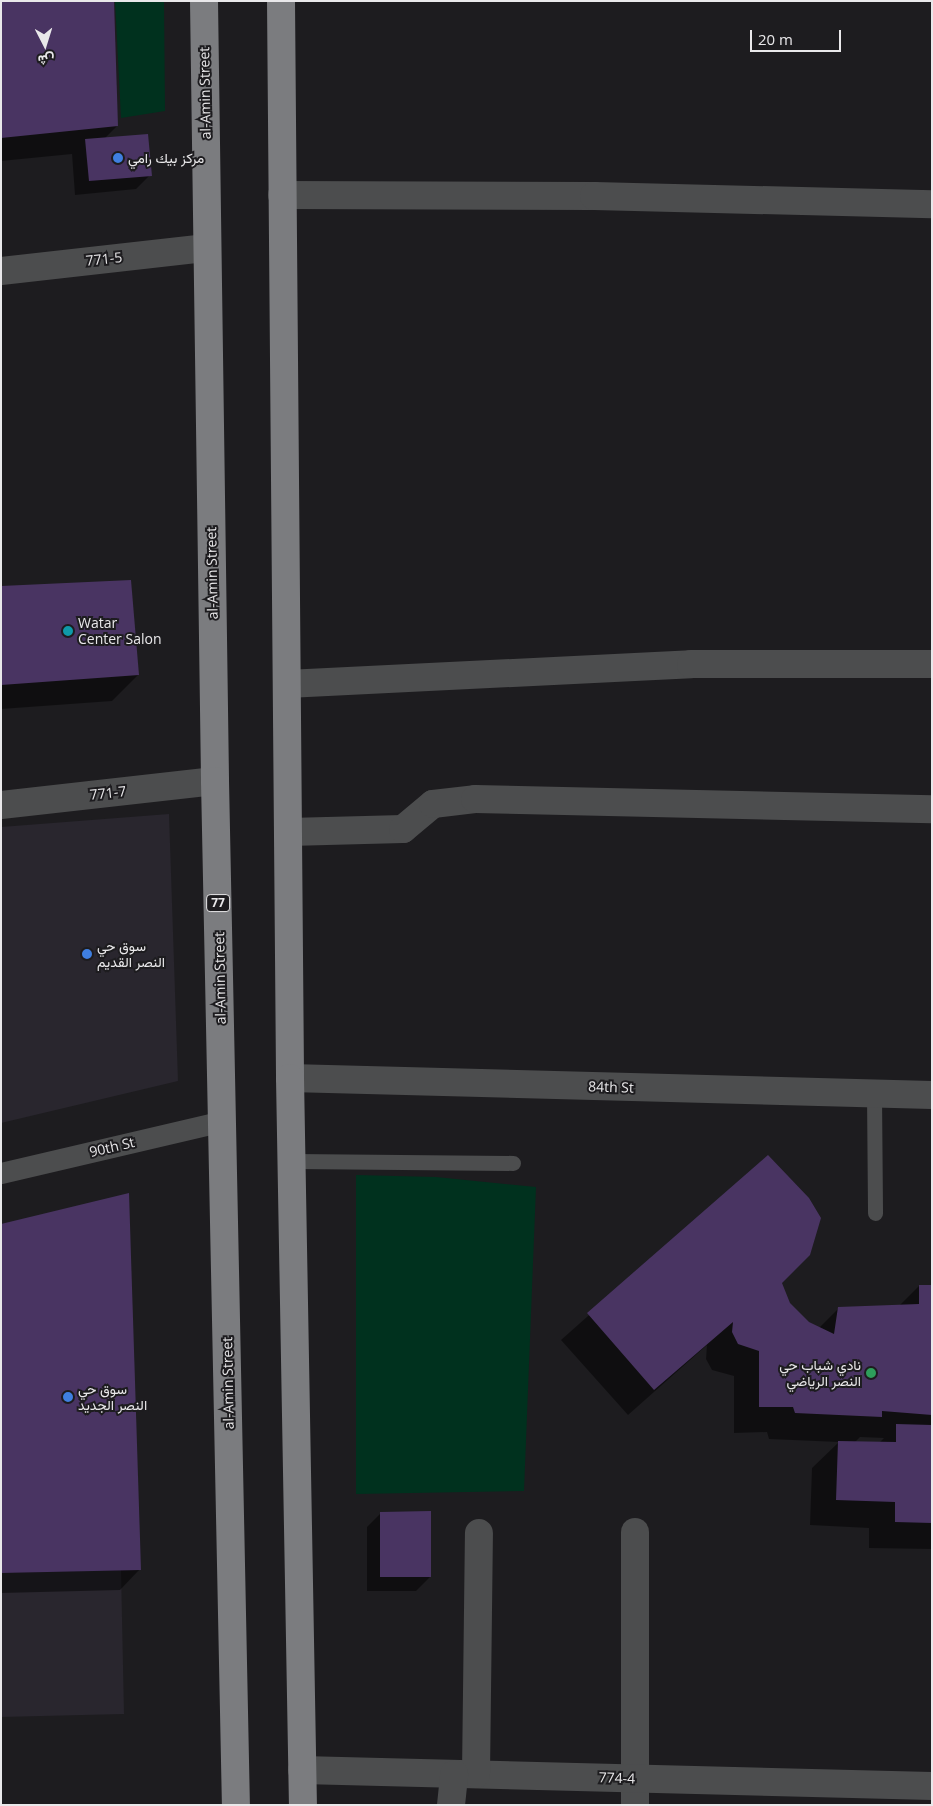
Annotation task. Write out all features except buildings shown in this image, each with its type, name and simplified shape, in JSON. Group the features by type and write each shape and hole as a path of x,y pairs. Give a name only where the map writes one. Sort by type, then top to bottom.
{"main road":[{"name":"al-Amin Street","path":"204,1 215,781 236,1805"},
{"path":"281,1 290,1078 303,1805"}],"street":[{"path":"282,195 594,196 932,204"},
{"name":"771-5","path":"1,271 207,248"},
{"path":"287,684 691,664 932,664"},
{"name":"771-7","path":"1,805 215,781"},
{"path":"289,832 402,829 434,804 475,799 932,809"},
{"name":"84th St","path":"290,1078 932,1095"},
{"name":"90th St","path":"1,1173 223,1121"},
{"path":"635,1532 635,1792"},
{"path":"451,1805 465,1774 479,1533"},
{"name":"774-4","path":"302,1770 465,1774 635,1792 932,1786"}],"lane":[{"path":"874,1094 875,1213"},
{"path":"292,1161 513,1163"}],"shaded area":[{"name":"سوق حي النصر القديم","path":"169,814 178,1081 1,1123 1,827"},
{"path":"121,1570 124,1714 1,1717 1,1573"}],"green space":[{"path":"115,1 164,1 165,111 121,118"},
{"path":"356,1175 436,1177 536,1187 524,1491 356,1494"}],"place":[{"name":"مركز بيك رامي","path":"118,158"},
{"name":"Watar Center Salon","path":"68,631"},
{"name":"سوق حي النصر القديم","path":"87,954"},
{"name":"نادي شباب حي النصر الرياضي","path":"871,1373"},
{"name":"سوق حي النصر الجديد","path":"68,1397"}]}
